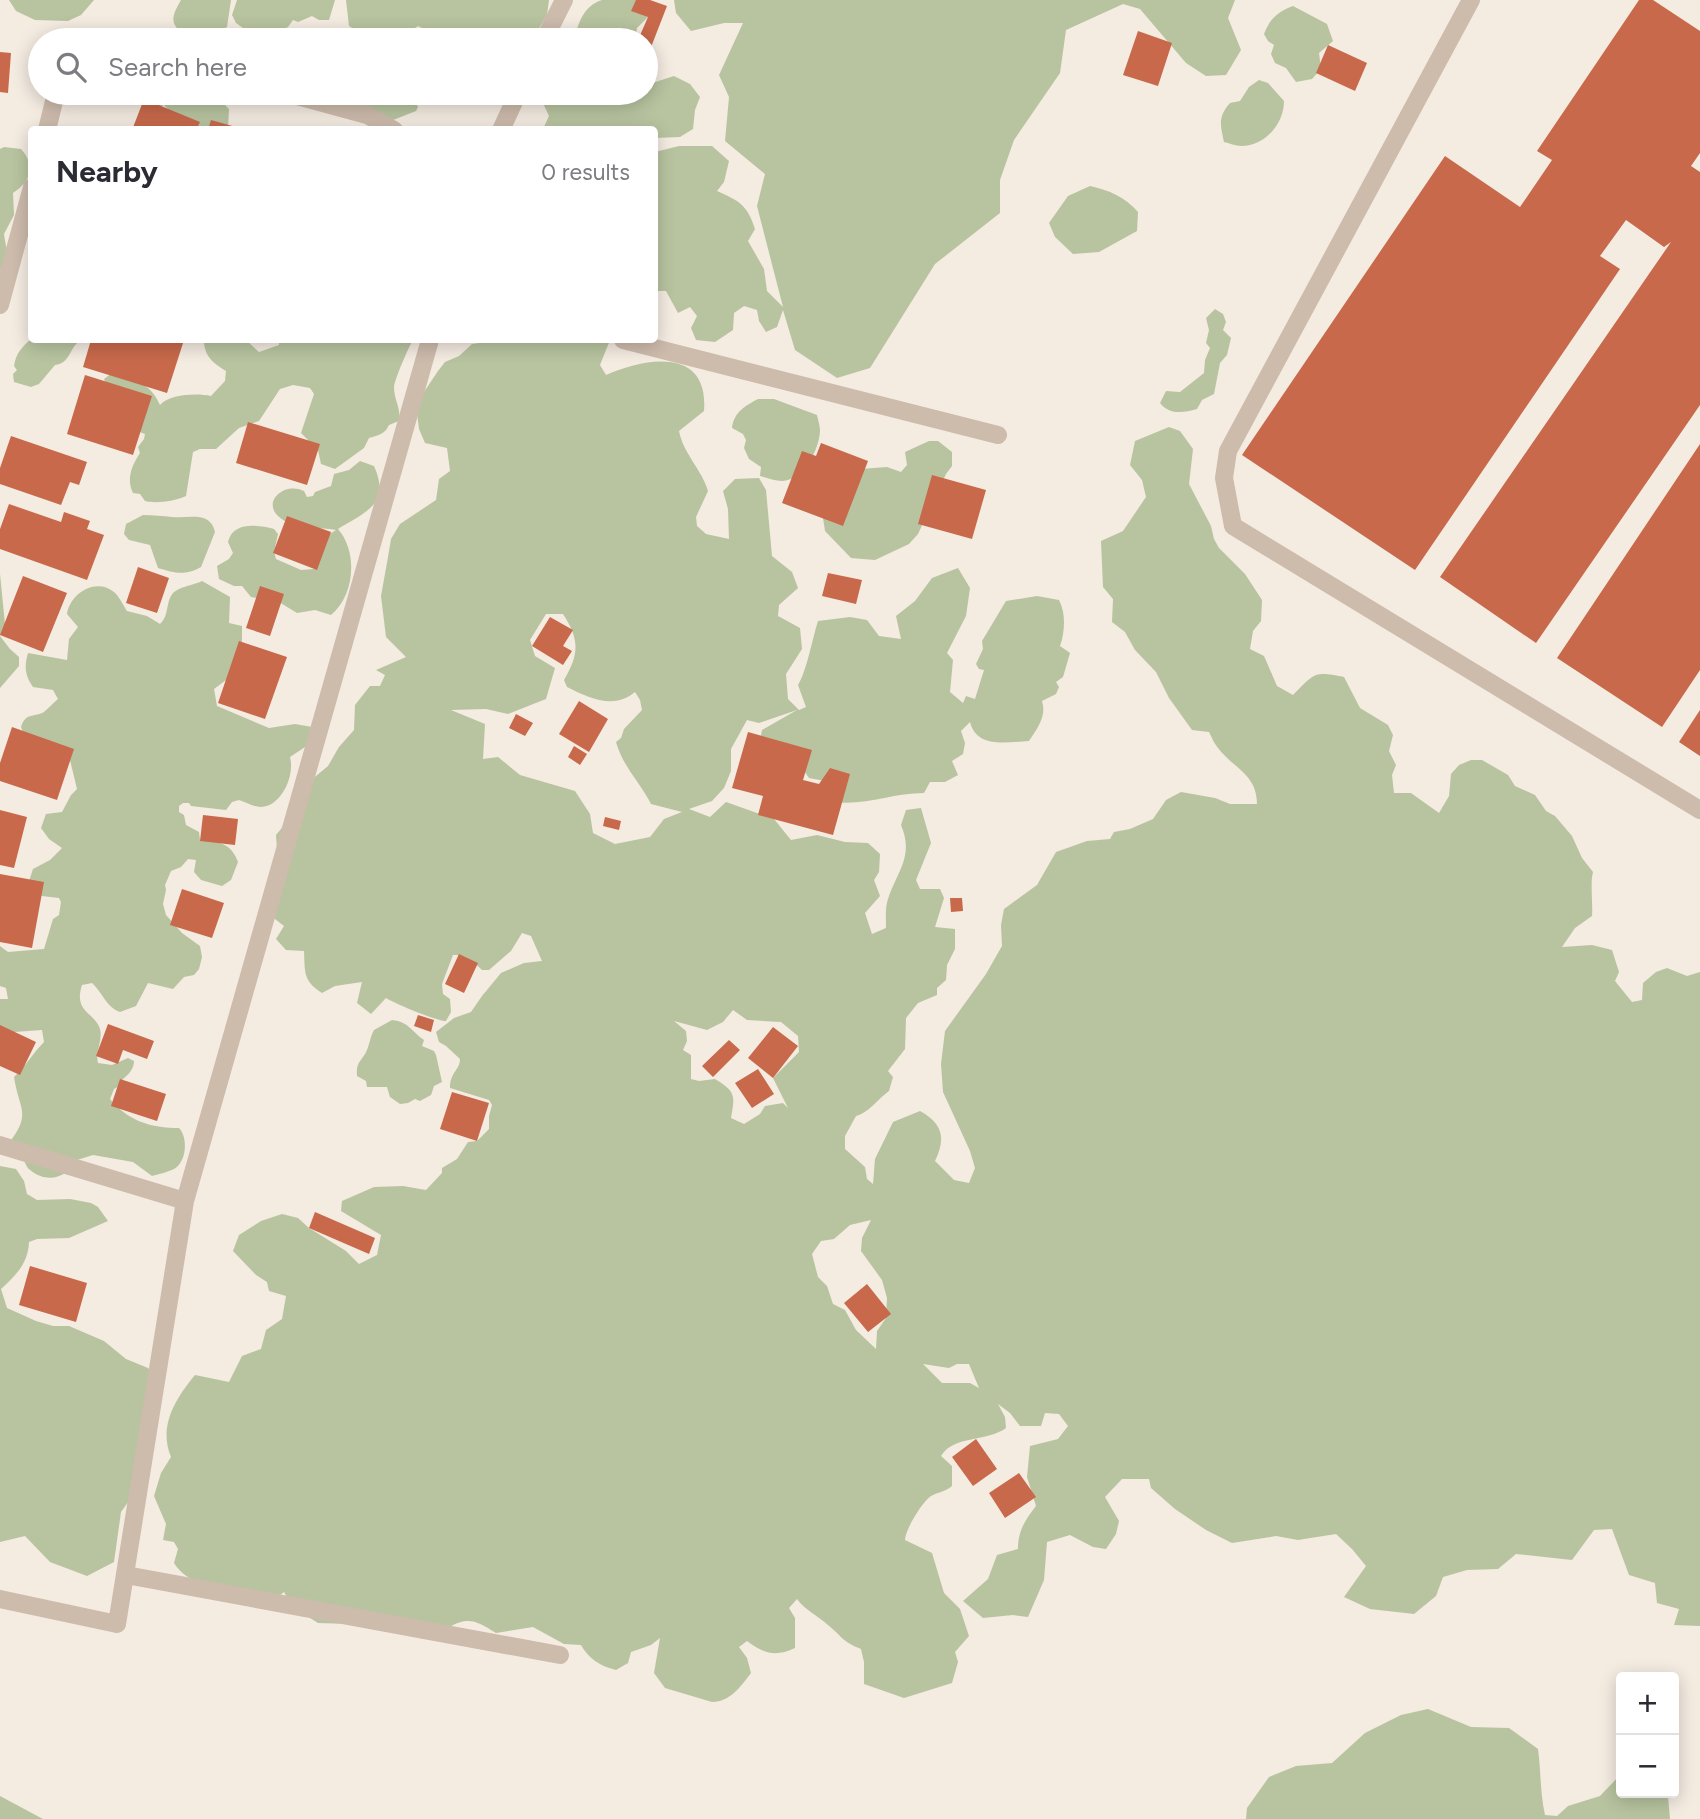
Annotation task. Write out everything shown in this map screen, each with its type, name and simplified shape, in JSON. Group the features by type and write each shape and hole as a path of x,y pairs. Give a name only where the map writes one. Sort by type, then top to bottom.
{"street":[{"path":"550,28 565,0"},
{"path":"1471,0 1228,451 1224,478 1233,526 1700,810"},
{"path":"48,126 53,105"},
{"path":"330,105 367,115 387,126"},
{"path":"502,126 512,105"},
{"path":"0,305 28,202"},
{"path":"0,1599 117,1624 185,1201 429,343"},
{"path":"634,343 998,435"},
{"path":"0,1145 185,1201"},
{"path":"126,1575 561,1655"}],"green space":[{"path":"9,0 94,0 81,15 68,21 35,20 16,11"},
{"path":"181,0 231,0 225,28 177,28 174,13"},
{"path":"237,0 335,0 329,20 319,20 312,16 298,22 293,20 286,28 243,28 236,23 232,15"},
{"path":"346,0 549,0 547,15 539,28 349,26"},
{"path":"636,0 648,17 637,28 578,28 583,16 596,2"},
{"path":"674,0 1235,0 1228,18 1241,50 1226,75 1206,76 1186,63 1140,9 1123,4 1066,30 1060,73 1014,140 1000,180 1000,213 935,264 870,368 837,378 795,350 783,310 777,327 766,332 759,321 757,310 744,306 734,313 733,330 715,342 696,340 691,328 697,316 690,307 678,313 666,291 658,291 658,151 679,146 712,146 729,161 724,182 717,191 737,201 749,214 755,229 748,241 764,269 767,291 783,307 757,206 765,174 725,141 729,97 719,75 743,23 724,23 691,31 676,13"},
{"path":"1293,6 1327,24 1333,41 1319,53 1321,69 1312,79 1296,82 1286,68 1275,63 1271,54 1274,45 1264,34 1275,17"},
{"path":"674,76 690,84 700,97 695,110 693,129 680,137 658,138 658,126 544,126 549,116 544,105 658,105 658,81"},
{"path":"1259,80 1268,83 1284,101 1281,118 1271,132 1258,142 1239,146 1224,142 1221,125 1223,112 1230,103 1240,101 1249,87"},
{"path":"164,105 225,105 229,109 228,126 184,126"},
{"path":"340,105 417,105 416,111 388,122"},
{"path":"0,149 21,149 28,159 28,176 13,193 14,215 4,234 7,257 0,270"},
{"path":"1090,186 1128,202 1138,212 1137,231 1099,252 1073,254 1055,237 1049,223 1068,196"},
{"path":"1215,309 1223,314 1226,322 1223,330 1231,338 1227,355 1220,363 1214,394 1202,400 1197,409 1182,412 1168,410 1160,403 1166,391 1180,392 1204,373 1210,348 1206,343 1209,330 1206,318"},
{"path":"28,342 77,343 64,361 55,365 39,384 31,387 14,382 13,374 17,370 14,366 22,348"},
{"path":"205,343 249,343 259,352 279,343 412,343 394,387 399,421 389,425 381,434 369,438 364,448 335,469 321,464 318,450 301,433 314,394 310,388 293,385 280,389 259,421 239,428 216,449 193,452 186,496 166,502 145,501 140,494 133,493 130,477 140,453 138,447 145,434 127,419 104,379 112,373 140,383 151,391 160,405 164,401 184,395 211,396 225,381 226,371 210,358"},
{"path":"480,343 609,343 600,365 606,375 639,364 672,362 686,367 697,376 703,390 704,411 679,431 684,447 708,491 696,517 697,526 706,534 729,539 728,509 723,491 735,479 759,478 766,490 772,556 792,572 798,588 779,605 778,616 800,628 802,649 786,674 788,699 799,710 806,707 798,685 818,621 850,617 867,620 879,636 901,639 896,616 915,601 932,578 958,568 970,588 966,616 947,653 953,660 950,692 963,703 966,696 975,699 984,670 979,669 976,664 983,649 982,641 1006,601 1037,596 1059,600 1064,623 1060,646 1070,653 1063,677 1056,682 1059,687 1056,694 1042,701 1042,717 1029,741 1003,743 986,740 974,731 970,722 961,731 965,743 963,754 952,761 958,775 945,782 930,782 924,793 845,803 834,802 825,781 809,778 800,765 760,740 762,730 797,710 759,723 747,720 731,749 731,771 724,788 712,801 689,809 710,817 726,802 774,819 791,840 817,835 845,842 868,843 880,854 879,872 874,880 880,896 865,913 872,934 886,928 887,902 905,854 905,836 901,825 906,810 921,808 931,843 916,880 920,889 940,889 944,898 935,927 955,929 955,949 947,965 946,980 937,988 937,995 918,1003 906,1018 905,1049 888,1071 893,1077 889,1091 869,1109 856,1116 845,1136 845,1149 865,1167 867,1179 873,1184 875,1159 893,1122 920,1111 934,1121 940,1132 941,1145 935,1161 954,1180 969,1183 975,1168 943,1092 941,1064 945,1031 986,974 1002,946 1001,925 1004,909 1037,885 1056,852 1087,841 1110,839 1114,832 1130,829 1153,819 1166,800 1181,792 1215,798 1230,804 1257,804 1249,778 1224,755 1209,732 1192,730 1169,698 1156,672 1135,650 1125,632 1112,622 1113,599 1103,587 1101,541 1123,531 1146,497 1142,480 1130,465 1135,441 1169,427 1180,431 1193,449 1189,484 1211,526 1214,539 1219,548 1245,574 1262,600 1261,621 1253,631 1250,649 1264,656 1277,686 1293,695 1316,675 1344,677 1360,708 1388,725 1393,735 1389,751 1396,765 1392,775 1394,793 1411,793 1439,813 1449,796 1451,774 1459,765 1471,760 1482,760 1508,775 1515,786 1535,795 1546,811 1555,816 1572,836 1582,858 1593,872 1592,916 1575,928 1562,947 1592,945 1612,950 1619,972 1615,981 1632,1002 1642,1000 1643,983 1656,972 1667,968 1687,976 1700,972 1700,1626 1674,1625 1679,1609 1657,1603 1655,1583 1629,1575 1612,1529 1594,1530 1572,1560 1516,1554 1498,1569 1467,1570 1443,1577 1436,1596 1414,1614 1370,1609 1344,1597 1366,1566 1336,1534 1298,1540 1276,1536 1232,1543 1206,1530 1175,1509 1151,1488 1149,1479 1122,1479 1105,1497 1119,1521 1116,1534 1106,1549 1093,1547 1070,1535 1047,1542 1044,1580 1028,1617 1013,1615 983,1618 963,1601 988,1579 997,1555 1018,1549 1023,1526 1036,1506 1027,1477 1030,1446 1058,1439 1068,1426 1059,1414 1045,1413 1041,1426 1020,1426 1010,1413 998,1404 1005,1417 1006,1428 947,1449 941,1456 952,1466 952,1486 927,1499 906,1535 905,1540 932,1553 944,1593 960,1609 969,1636 955,1652 958,1662 952,1683 904,1698 864,1684 861,1649 846,1641 797,1599 789,1608 795,1618 795,1648 782,1653 770,1653 747,1641 739,1647 747,1658 751,1673 730,1696 712,1702 665,1688 654,1673 660,1638 651,1645 631,1652 628,1663 616,1670 596,1661 581,1645 564,1644 533,1627 496,1633 473,1621 449,1627 318,1623 293,1607 284,1592 272,1601 218,1590 192,1580 182,1572 174,1563 178,1549 174,1542 163,1540 166,1524 154,1496 161,1473 171,1457 167,1434 171,1413 181,1393 195,1375 229,1382 242,1356 261,1349 266,1330 282,1319 286,1296 269,1291 267,1282 256,1275 233,1251 239,1235 261,1221 282,1214 298,1218 346,1251 359,1264 377,1255 381,1235 341,1211 342,1201 374,1187 403,1186 426,1190 442,1173 442,1168 457,1159 468,1142 477,1141 489,1129 492,1105 489,1100 450,1088 460,1059 439,1042 436,1032 454,1018 471,1012 501,973 524,963 542,961 531,936 522,933 511,951 489,970 482,970 465,957 453,955 442,984 443,994 450,999 451,1012 446,1021 386,998 371,1014 357,1003 362,982 335,986 322,993 311,984 305,970 304,951 286,950 276,939 284,926 275,919 266,888 278,863 276,835 310,781 328,766 339,747 354,730 355,705 370,686 380,686 385,675 376,670 406,657 386,637 381,596 391,539 400,524 436,500 439,479 450,471 447,448 425,443 419,429 417,413 424,392 438,371 445,362 459,356 472,344","holes":["546,614 563,614 575,639 575,655 564,680 567,687 584,695 610,701 619,700 635,692 640,700 642,710 616,742 619,751 651,804 682,812 664,819 650,837 615,844 593,833 590,814 575,791 520,775 498,757 483,759 485,724 451,710 486,709 508,714 546,699 555,668 535,656 530,640","733,1010 747,1020 781,1022 798,1036 799,1052 773,1078 788,1108 783,1103 765,1106 760,1114 744,1124 731,1118 733,1099 727,1087 715,1079 691,1079 691,1055 683,1050 687,1041 686,1031 674,1021 707,1030 723,1022","871,1220 862,1238 861,1251 882,1280 887,1298 886,1318 877,1331 876,1349 856,1330 845,1310 833,1304 827,1286 818,1277 812,1254 821,1241 834,1239 850,1225","923,1364 949,1368 957,1364 969,1364 979,1388 970,1383 942,1383"]},
{"path":"758,399 774,399 817,415 820,431 817,447 797,476 779,481 760,476 761,467 749,459 744,448 746,440 743,434 732,428 738,414"},
{"path":"929,441 938,441 952,452 952,466 918,534 909,544 875,560 851,558 825,531 823,518 827,500 860,469 887,467 901,472 907,465 905,452"},
{"path":"360,461 374,466 379,490 377,499 365,513 338,529 349,549 351,573 345,596 331,615 315,610 297,613 279,602 251,597 242,586 234,586 219,579 217,566 229,559 233,553 228,542 231,535 247,526 274,529 278,534 274,552 276,559 301,570 314,569 325,537 336,530 293,525 278,516 273,509 273,503 281,492 288,489 304,491 307,497 313,496 315,492 331,486 334,474 349,470"},
{"path":"143,515 198,517 208,521 215,532 201,567 180,573 158,568 150,545 129,540 124,534 126,524"},
{"path":"0,574 5,624 0,636"},
{"path":"202,581 230,597 229,623 242,626 242,649 226,680 214,689 217,706 269,728 295,724 312,727 308,745 290,757 289,780 281,795 268,805 258,807 239,800 232,802 226,810 191,806 189,803 179,806 186,825 199,832 200,840 228,847 238,862 231,880 222,886 201,880 194,872 196,860 188,859 181,867 171,871 165,885 163,904 166,915 182,933 200,946 202,957 199,969 194,975 184,977 173,989 148,983 136,1006 120,1012 112,1007 92,983 82,985 82,1007 100,1029 98,1063 112,1065 128,1058 134,1061 132,1069 121,1085 114,1089 110,1099 124,1113 141,1122 159,1127 179,1128 185,1143 182,1161 174,1169 152,1176 133,1162 93,1155 77,1160 62,1175 43,1177 28,1168 21,1155 9,1143 22,1118 14,1077 44,1042 42,1030 0,1033 0,999 8,999 6,988 0,986 0,946 8,952 44,949 53,919 59,915 61,902 59,898 42,896 28,884 33,869 50,860 62,848 49,839 41,828 46,814 62,812 77,789 70,760 72,754 25,738 21,727 28,717 44,712 58,699 53,690 33,687 26,671 28,653 67,660 69,639 78,627 67,614 73,600 84,590 99,586 107,588 116,594 127,611 147,616 160,624 174,592"},
{"path":"0,636 19,657 19,666 0,688"},
{"path":"392,1020 410,1027 424,1040 422,1046 434,1051 436,1055 442,1082 434,1086 431,1095 420,1101 415,1099 400,1104 390,1097 387,1087 367,1087 366,1081 357,1076 358,1066 374,1030"},
{"path":"0,1166 16,1169 24,1181 27,1194 37,1200 70,1199 91,1203 98,1207 108,1221 69,1238 37,1239 29,1242 24,1263 1,1289 7,1308 36,1321 53,1326 69,1326 104,1341 126,1359 148,1368 159,1382 138,1488 121,1512 114,1562 87,1576 50,1562 25,1536 0,1542"},
{"path":"1428,1709 1471,1727 1509,1728 1538,1749 1545,1815 1557,1816 1568,1806 1600,1796 1616,1779 1616,1798 1668,1798 1670,1819 1246,1819 1247,1808 1269,1777 1296,1766 1332,1763 1365,1733 1401,1715"},
{"path":"0,1796 43,1819 0,1819"}],"building":[{"path":"636,0 650,0 667,6 658,29 643,28 648,17 631,11"},
{"path":"1639,0 1653,0 1700,31 1700,153 1691,166 1700,172 1700,405 1536,643 1440,577 1671,242 1664,247 1626,220 1600,256 1620,269 1415,570 1242,455 1445,156 1520,207 1552,160 1537,151"},
{"path":"1138,31 1172,43 1158,86 1123,75"},
{"path":"1328,45 1367,63 1355,91 1316,73"},
{"path":"0,52 11,53 8,93 0,92"},
{"path":"142,105 159,105 200,122 198,126 134,126"},
{"path":"211,120 232,126 209,126"},
{"path":"90,343 183,343 167,393 83,367"},
{"path":"85,375 152,396 133,455 67,434"},
{"path":"248,422 320,444 307,485 236,463"},
{"path":"11,436 87,462 79,485 70,482 61,505 0,484 0,468"},
{"path":"821,443 868,461 843,526 782,503 802,451 816,456"},
{"path":"1700,444 1700,670 1662,727 1557,658"},
{"path":"932,475 986,490 972,539 918,524"},
{"path":"9,504 61,522 64,512 90,521 87,529 104,535 87,580 0,549 0,529"},
{"path":"287,516 331,532 317,570 273,553"},
{"path":"138,567 169,578 157,613 126,603"},
{"path":"828,573 862,580 856,604 822,596"},
{"path":"23,576 67,593 43,652 0,635"},
{"path":"260,586 284,594 270,636 246,628"},
{"path":"550,617 573,630 563,646 572,651 563,665 532,646"},
{"path":"239,641 287,657 265,719 218,703"},
{"path":"579,701 608,719 589,752 559,734"},
{"path":"1700,710 1700,756 1679,742"},
{"path":"516,714 533,723 525,736 509,728"},
{"path":"12,727 74,749 57,800 0,781 0,763"},
{"path":"748,732 812,750 803,780 819,784 830,768 850,774 833,835 758,815 763,796 732,788"},
{"path":"574,746 587,754 580,765 568,757"},
{"path":"0,810 27,817 14,868 0,865"},
{"path":"203,815 238,819 235,845 200,841"},
{"path":"605,817 621,821 619,830 603,826"},
{"path":"0,874 44,882 32,948 0,942"},
{"path":"182,889 224,903 212,938 170,925"},
{"path":"950,898 962,898 963,911 951,912"},
{"path":"459,954 478,963 464,993 445,984"},
{"path":"418,1015 434,1020 431,1032 414,1026"},
{"path":"108,1024 154,1041 147,1059 123,1050 118,1064 96,1056"},
{"path":"0,1025 36,1042 20,1075 0,1066"},
{"path":"773,1027 798,1046 773,1078 748,1058"},
{"path":"729,1040 740,1050 713,1077 702,1066"},
{"path":"758,1069 774,1094 752,1108 735,1083"},
{"path":"120,1079 166,1094 157,1121 111,1106"},
{"path":"452,1092 489,1103 477,1141 440,1129"},
{"path":"315,1212 375,1238 369,1254 309,1228"},
{"path":"30,1266 87,1283 76,1322 19,1305"},
{"path":"867,1284 891,1314 868,1332 844,1303"},
{"path":"976,1439 997,1469 973,1486 952,1457"},
{"path":"1019,1473 1036,1497 1005,1518 989,1493"}]}
